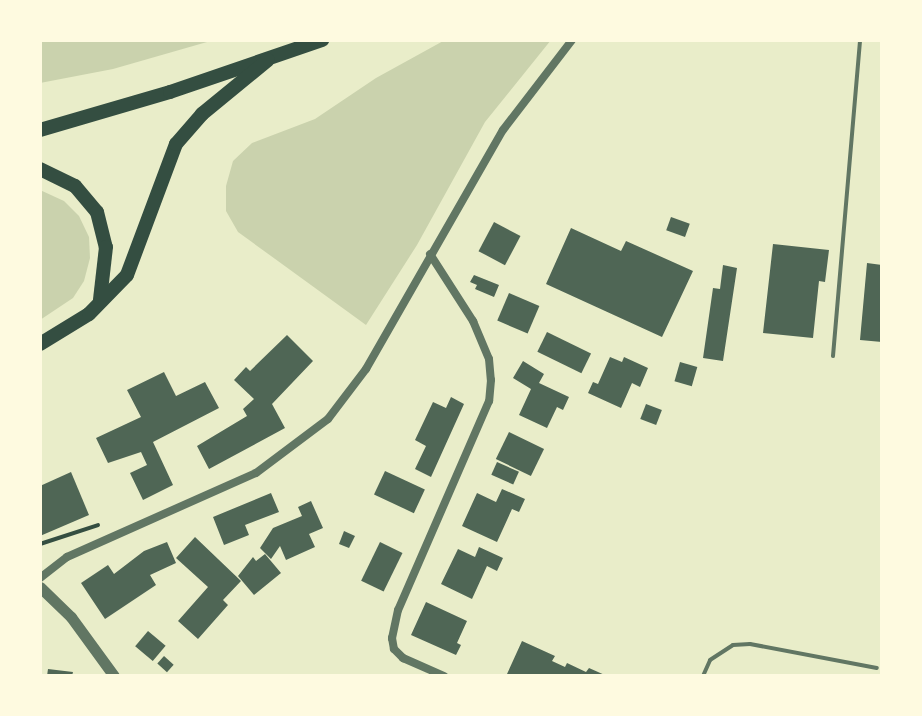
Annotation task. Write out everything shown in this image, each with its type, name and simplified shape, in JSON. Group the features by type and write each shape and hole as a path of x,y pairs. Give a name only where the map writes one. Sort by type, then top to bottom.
{"highway":[{"path":"40,130 268,60 322,40"},
{"path":"40,344 89,314 127,275 166,167 187,128 268,60"},
{"path":"40,169 75,186 97,212 106,247 100,300"}],"street":[{"path":"40,578 67,557 256,473 328,419 366,369 503,130 572,40"},
{"path":"430,254 473,321 489,359 491,380 489,401 398,610 392,638 394,649 403,658 444,676"},
{"path":"40,587 71,617 114,676"}],"lane":[{"path":"833,356 860,40"},
{"path":"703,676 710,660 733,645 877,668"}],"path":[{"path":"40,544 99,525"}],"green space":[{"path":"40,40 214,40 113,69 40,83"},
{"path":"445,40 551,40 485,122 417,245 366,325 238,232 226,211 226,186 233,161 252,143 315,119 376,78"},
{"path":"40,190 64,201 79,216 89,237 90,258 84,281 73,298 40,320"}],"building":[{"path":"671,217 690,224 685,237 666,230"},
{"path":"494,222 520,236 505,265 479,251"},
{"path":"571,228 621,251 626,241 693,271 662,337 546,284"},
{"path":"773,244 829,250 825,282 819,281 813,338 763,333"},
{"path":"867,263 882,265 882,342 860,340"},
{"path":"723,265 737,268 723,361 703,358 713,288 720,289"},
{"path":"474,275 499,285 494,297 475,289 477,285 470,282"},
{"path":"509,293 539,306 528,334 497,321"},
{"path":"547,332 591,353 581,373 537,352"},
{"path":"287,335 313,361 272,404 285,428 209,469 197,446 247,416 243,409 254,399 234,380 246,367 250,371"},
{"path":"610,357 622,362 624,357 648,368 640,387 632,383 621,408 588,393 593,382 598,384"},
{"path":"523,361 544,374 539,383 569,397 563,410 557,407 547,428 519,415 531,389 513,378"},
{"path":"680,362 697,367 692,386 674,381"},
{"path":"164,372 176,396 205,382 219,408 153,442 173,485 143,500 130,473 147,465 141,452 108,463 96,438 141,417 127,390"},
{"path":"451,397 464,404 431,477 415,469 426,446 415,440 433,402 446,408"},
{"path":"646,404 662,410 656,425 640,419"},
{"path":"509,432 544,449 531,476 496,459"},
{"path":"497,462 519,472 513,485 491,475"},
{"path":"385,471 425,490 414,513 374,495"},
{"path":"71,472 89,515 40,536 40,486"},
{"path":"502,489 525,499 519,512 512,509 497,542 462,526 477,493 496,502"},
{"path":"271,493 279,512 245,525 249,535 224,545 213,517"},
{"path":"311,501 323,528 309,534 315,547 286,560 280,546 271,559 260,548 273,528 302,516 298,507"},
{"path":"344,531 355,536 349,548 339,544"},
{"path":"195,537 241,581 223,600 228,605 198,639 178,621 208,587 176,558"},
{"path":"167,542 176,563 150,575 156,585 105,619 81,583 108,565 114,574 144,551"},
{"path":"380,542 402,553 384,592 361,581"},
{"path":"479,547 503,558 497,571 487,566 472,599 441,584 458,549 475,557"},
{"path":"265,554 281,573 254,595 238,576 253,557 256,561"},
{"path":"426,602 467,621 457,643 461,645 456,655 411,635"},
{"path":"148,631 166,646 153,661 135,646"},
{"path":"522,641 555,656 552,661 565,667 567,663 586,672 589,668 607,676 507,674"},
{"path":"164,656 174,665 167,672 157,663"},
{"path":"48,669 73,672 72,676 47,676"}]}
